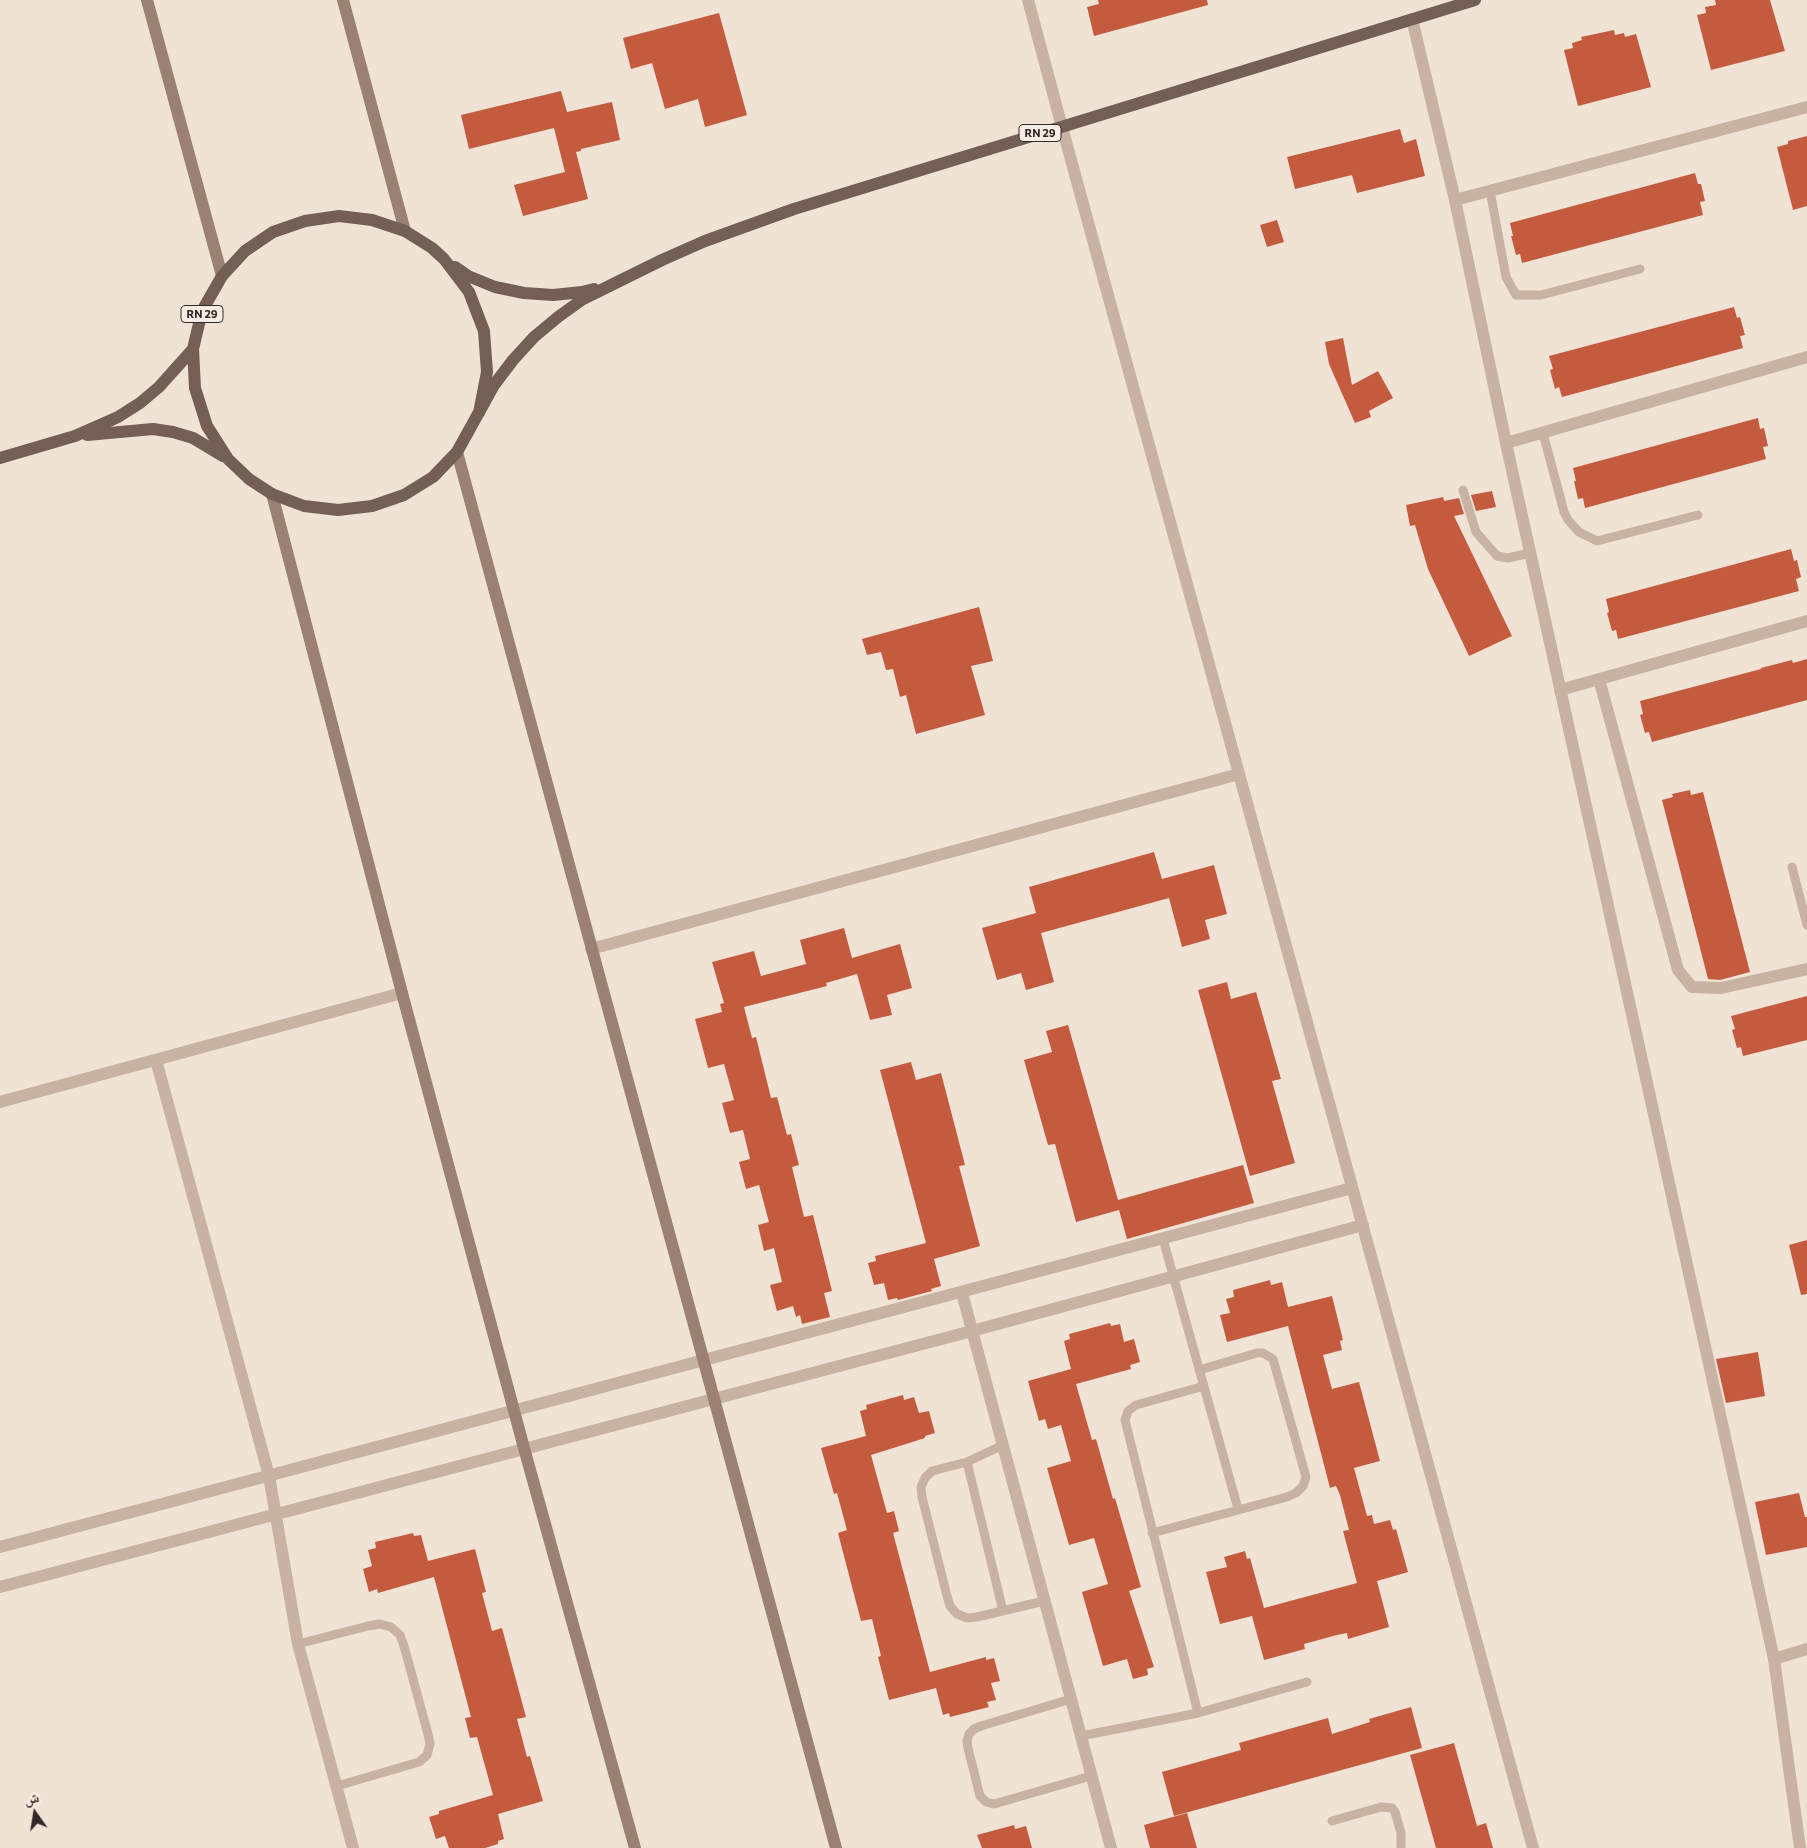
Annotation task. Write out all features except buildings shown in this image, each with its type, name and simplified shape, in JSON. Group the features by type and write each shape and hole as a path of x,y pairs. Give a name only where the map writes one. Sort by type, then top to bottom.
{"main road":[{"path":"146,0 222,276"},
{"path":"343,0 405,231"},
{"name":"RN 29","path":"75,436 153,429 173,432 193,438 228,459 249,478 272,494 304,506 338,510 372,506 404,495 433,477 457,452 499,379 534,337 583,299 611,284 705,241 767,218 1475,0"},
{"name":"RN 29","path":"228,459 207,426 195,388 193,349 202,311 222,276 245,251 273,232 305,220 339,216 372,220 405,231 432,248 468,276 495,287 524,293 553,295 582,292 611,284"},
{"name":"RN 29","path":"444,259 469,292 484,331 487,372 479,413"},
{"name":"RN 29","path":"0,458 75,436 118,417 140,403 159,387 193,349"},
{"path":"457,452 836,1848"},
{"path":"272,494 402,993 514,1411 635,1848"}],"street":[{"path":"1028,0 1533,1848"},
{"path":"1412,19 1455,200 1530,553 1774,1659 1800,1848"},
{"path":"1455,200 1807,107"},
{"path":"1506,443 1807,358"},
{"path":"1560,690 1807,621"},
{"path":"1599,679 1678,970 1692,988 1721,988 1807,969"},
{"path":"591,949 1239,774"},
{"path":"0,1102 402,993"},
{"path":"156,1060 269,1476 298,1644 353,1848"},
{"path":"0,1547 1352,1188"},
{"path":"0,1587 972,1331 1363,1225"},
{"path":"962,1293 1111,1848"},
{"path":"1774,1659 1807,1649"}],"lane":[{"path":"1490,191 1506,277 1516,295 1541,295 1640,268"},
{"path":"1543,433 1564,512 1578,532 1597,541 1698,515"},
{"path":"1462,490 1476,532 1497,556 1508,558 1530,553"},
{"path":"1792,867 1807,925"},
{"path":"1163,1239 1238,1509"},
{"path":"1152,1532 1296,1494 1303,1486 1306,1477 1273,1358 1263,1352 1199,1370"},
{"path":"1198,1713 1125,1420 1128,1411 1136,1405 1204,1386"},
{"path":"1003,1445 967,1462 932,1471 925,1478 921,1487 950,1606 957,1614 967,1618 1044,1601"},
{"path":"967,1462 1003,1611"},
{"path":"298,1644 368,1626 380,1624 391,1627 400,1635 404,1646 428,1734 430,1744 427,1755 420,1762 336,1786"},
{"path":"1081,1736 1198,1713 1307,1682"},
{"path":"1071,1699 974,1728 969,1734 967,1741 980,1796 986,1802 994,1804 1091,1776"},
{"path":"1332,1821 1381,1807 1392,1808 1401,1833 1401,1848"}]}
